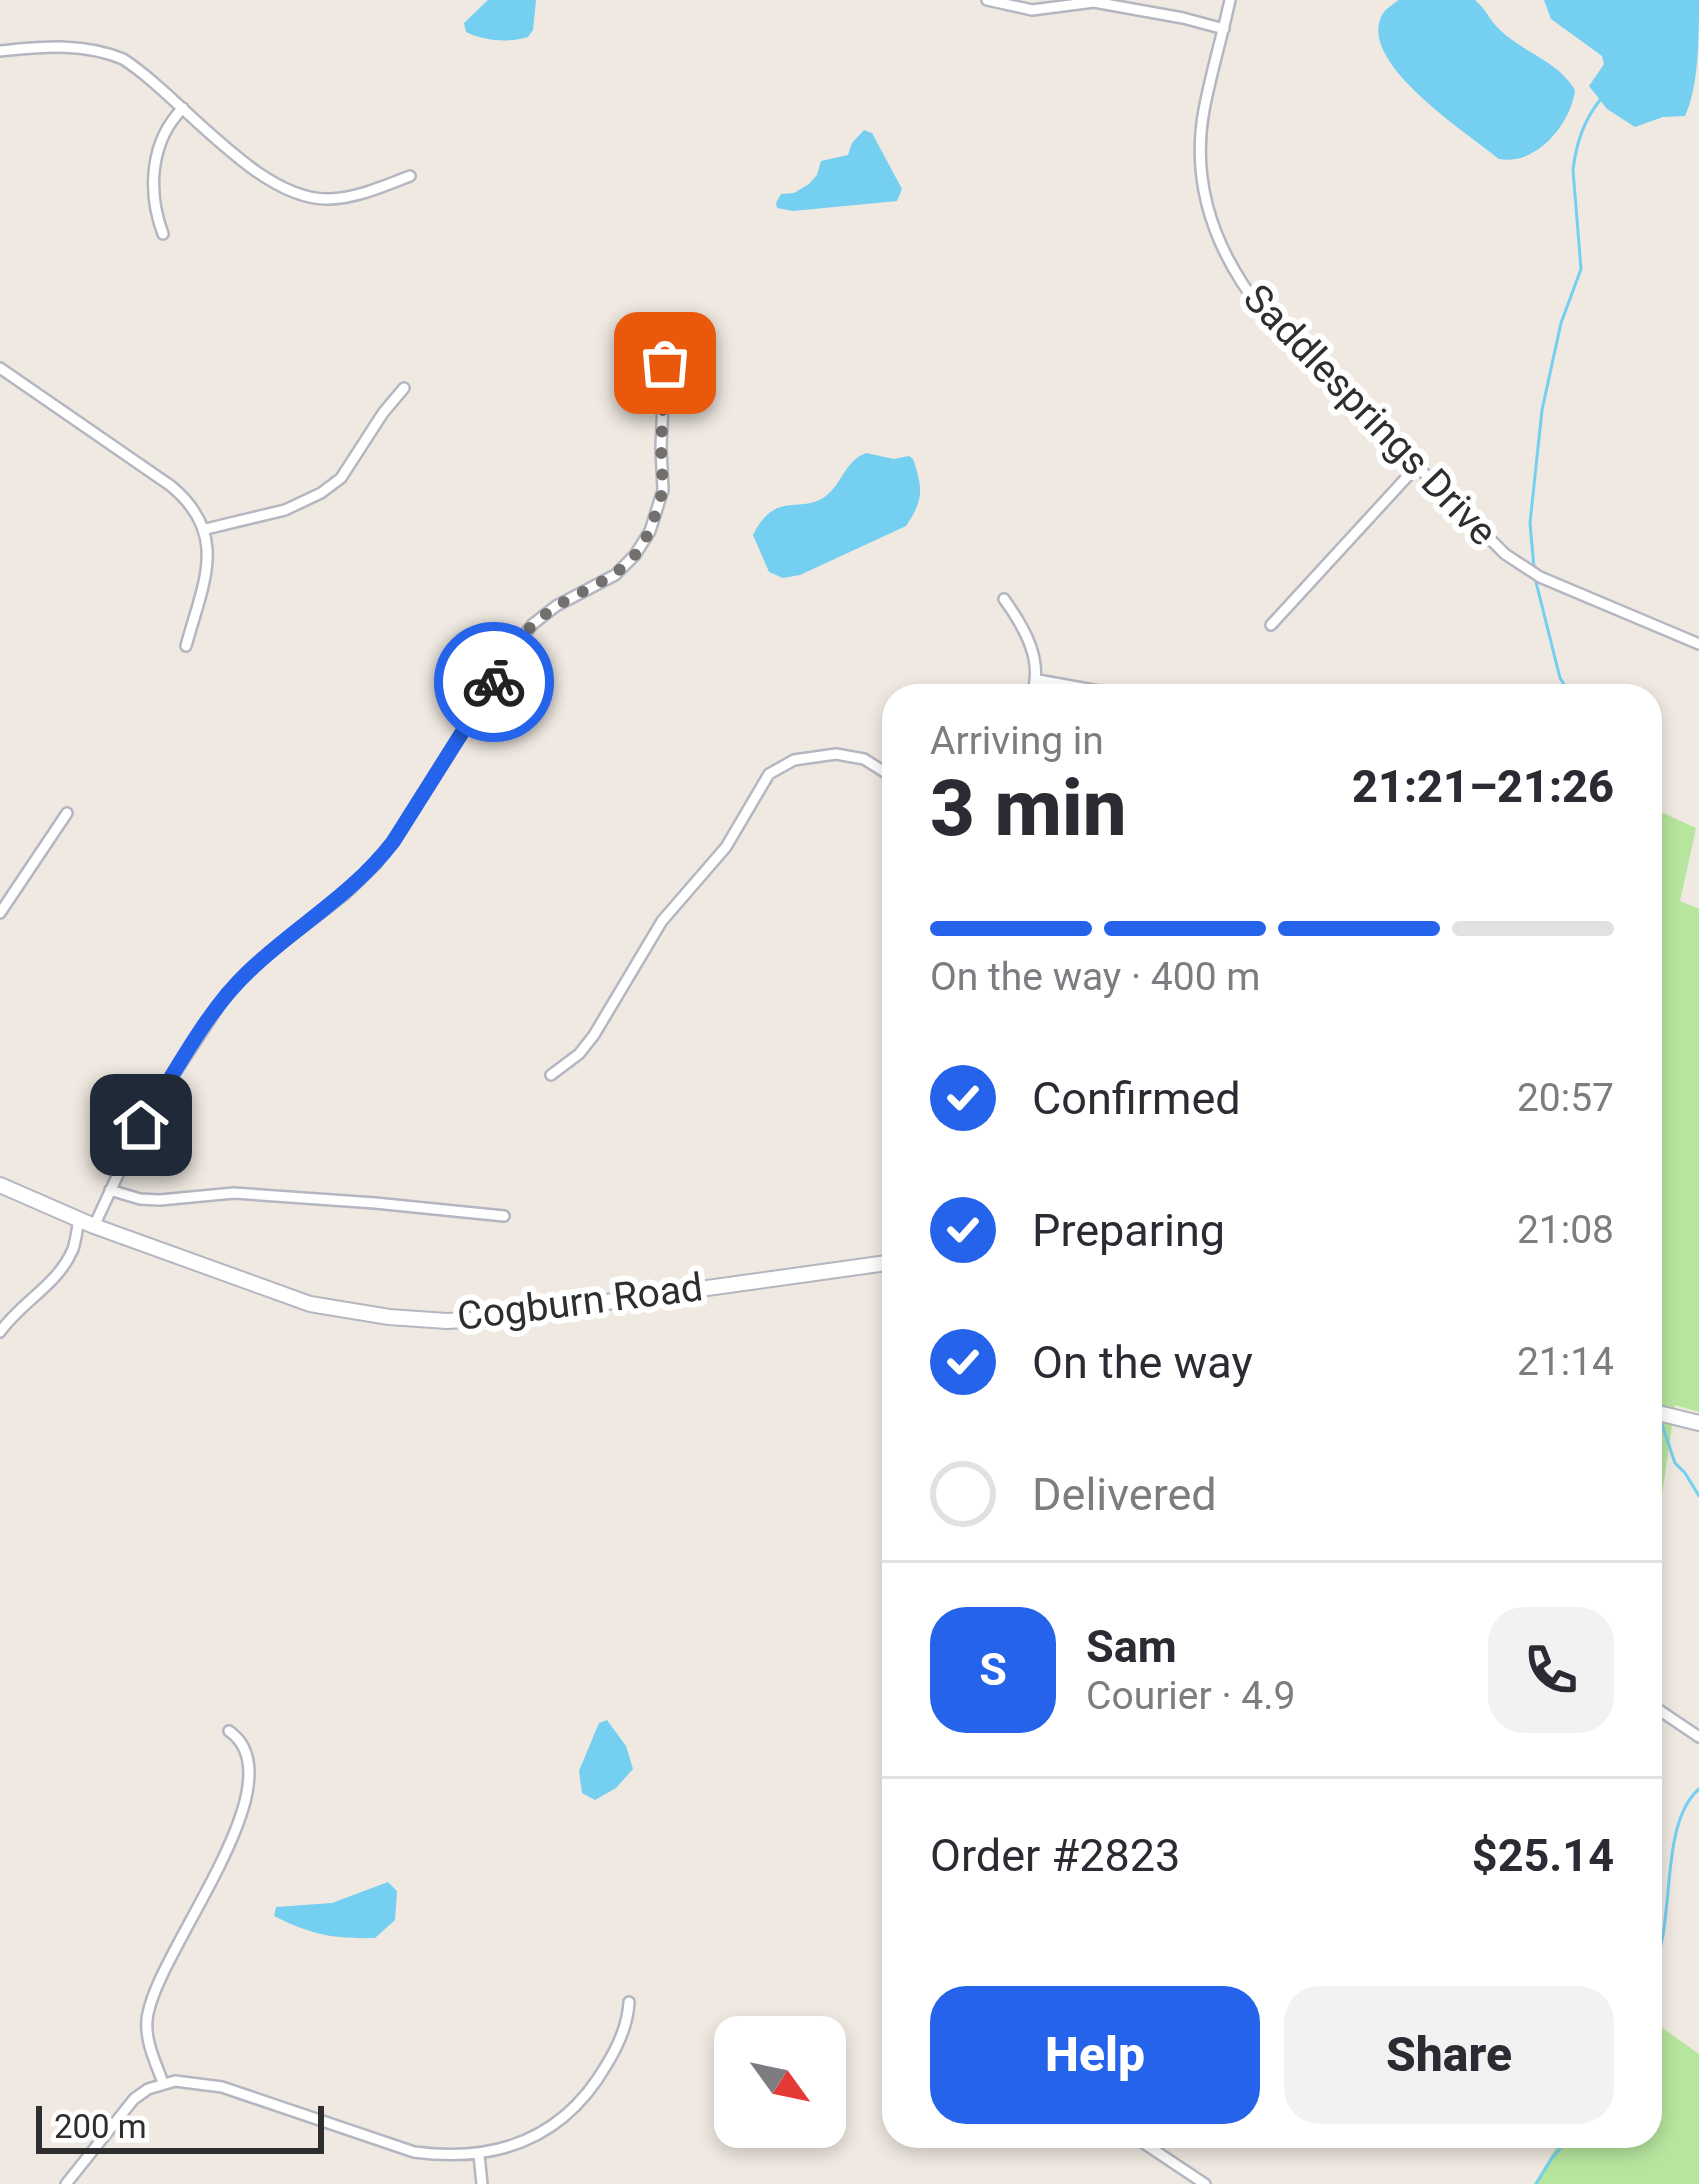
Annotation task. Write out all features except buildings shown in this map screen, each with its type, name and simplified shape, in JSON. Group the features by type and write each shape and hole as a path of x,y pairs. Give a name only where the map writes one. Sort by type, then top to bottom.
{"street":[{"path":"987,0 1033,10 1094,2 1224,29"},
{"name":"Saddlesprings Drive","path":"1230,0 1204,111 1201,152 1206,204 1222,251 1240,283 1262,313 1505,554 1523,567 1699,644"},
{"path":"0,51 67,46 109,53 135,67 257,173 309,196 326,200 358,195 410,176"},
{"path":"163,234 154,199 154,170 166,129 183,108"},
{"path":"0,1331 58,1274 110,1190 141,1125 228,992 376,864 533,624 614,575 644,544 663,490 665,352"},
{"path":"0,368 171,486 191,505 206,529 207,566 186,646"},
{"path":"206,529 284,510 321,494 341,478 404,388"},
{"path":"1271,625 1417,466"},
{"path":"1004,599 1030,645 1036,684"},
{"path":"1038,680 1060,684"},
{"path":"551,1075 579,1054 594,1035 662,921 726,847 769,773 794,760 836,754 864,759 882,770"},
{"path":"0,913 68,813"},
{"name":"Cogburn Road","path":"0,1185 87,1223 310,1304 389,1317 447,1321 544,1312 882,1264"},
{"path":"110,1190 160,1200 234,1193 504,1216"},
{"path":"1662,1415 1699,1423"},
{"path":"1662,1712 1699,1737"},
{"path":"163,2083 148,2038 149,2008 232,1841 245,1801 246,1752 229,1731"},
{"path":"67,2184 134,2099 163,2083 188,2081 223,2087 413,2152 446,2157 506,2149 555,2124 596,2084 611,2058 629,2002"},
{"path":"1151,2148 1205,2184"},
{"path":"478,2155 482,2184"}],"green space":[{"path":"1662,812 1696,828 1680,901 1699,909 1699,1412 1675,1405 1662,1495"},
{"path":"1662,2028 1699,2054 1699,2184 1534,2184 1556,2148 1662,2148"}],"water":[{"path":"488,0 536,0 528,37 497,40 466,32 464,23"},
{"path":"1399,0 1475,0 1509,38 1559,72 1575,90 1559,129 1526,156 1499,159 1442,115 1384,52 1378,31 1384,12"},
{"path":"1544,0 1699,0 1696,76 1685,116 1663,117 1635,127 1607,109 1589,86 1604,64 1602,56 1551,19"},
{"path":"864,130 872,133 902,189 897,201 793,211 777,208 781,194 809,184 821,161 848,155"},
{"path":"866,453 913,459 920,494 906,526 800,575 783,578 769,572 753,535 762,521 780,507 818,501"},
{"path":"607,1720 626,1746 633,1769 616,1788 595,1800 582,1793 579,1771 599,1723"},
{"path":"388,1882 397,1891 395,1920 375,1938 323,1934 274,1916 276,1907 332,1903"}],"waterway":[{"path":"1534,568 1530,523 1542,410 1561,323 1581,269 1574,160 1585,124 1600,100"},
{"path":"1535,578 1564,684"},
{"path":"1662,1425 1675,1463 1699,1496"},
{"path":"1662,1939 1672,1851 1686,1806 1699,1789"},
{"path":"1536,2184 1561,2148"}],"way so far":[{"path":"494,682 533,624 614,575 650,531 663,490 665,363"}],"route":[{"path":"141,1125 228,992 376,864 494,682"}]}
